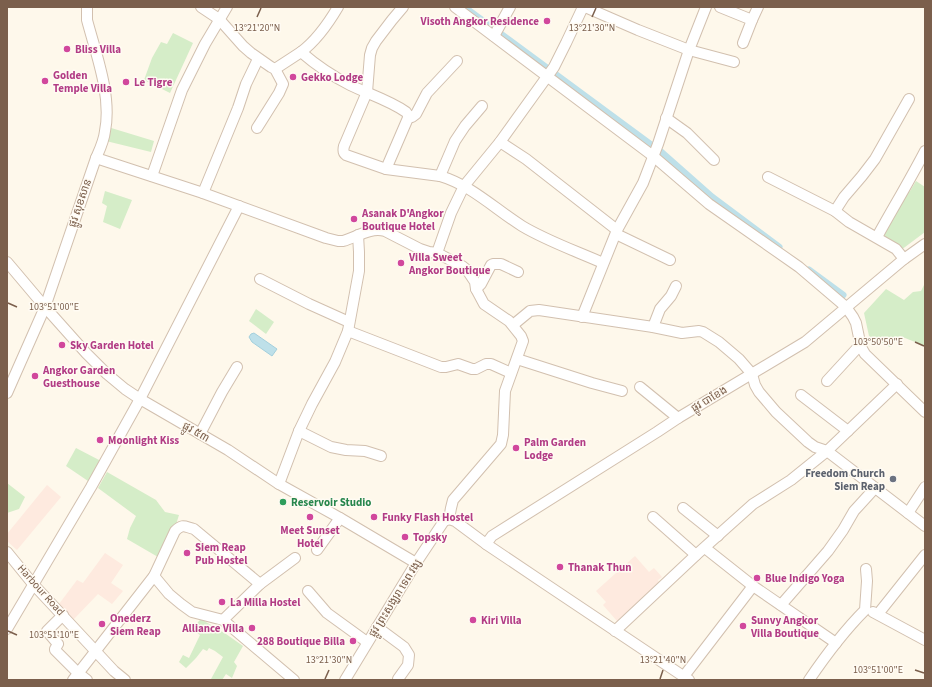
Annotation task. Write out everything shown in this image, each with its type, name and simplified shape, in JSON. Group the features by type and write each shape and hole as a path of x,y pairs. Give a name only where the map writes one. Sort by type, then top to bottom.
{"street":[{"name":"ផ្លូវ សុខសាន","path":"7,393 45,307 106,130 106,101 104,84 87,20 87,7"},
{"path":"201,7 219,19 243,46 258,59 275,69 283,84 257,128"},
{"path":"152,176 182,90 202,50 227,7"},
{"path":"275,69 312,43 323,30 338,7"},
{"path":"404,7 392,20 372,48 370,55 368,92 344,146 343,152 346,156 386,169 440,176 464,186 506,216 531,231 603,263"},
{"path":"455,7 496,32 655,150 709,204 799,267 846,307 856,323 865,354 925,412"},
{"path":"496,32 510,7"},
{"path":"437,253 451,213 464,186 500,142 550,72 584,7 689,50 734,62"},
{"path":"582,317 616,232 643,183 689,50 706,7"},
{"path":"720,7 752,20"},
{"path":"743,43 758,7"},
{"path":"301,52 329,74 406,112 408,118 386,169"},
{"path":"203,193 238,108 246,84 258,59"},
{"path":"408,118 416,114 427,94 457,61"},
{"path":"835,211 844,197 874,159 909,99"},
{"path":"440,176 455,141 465,126 482,106"},
{"path":"666,118 687,133 714,160"},
{"path":"500,142 526,159 616,232 670,260"},
{"path":"877,237 925,151"},
{"path":"96,158 203,193 326,238 343,241 371,231 385,231 425,251 437,253 467,270 484,304 505,318 512,325 522,337 522,344 506,386 504,396 503,436 501,444 453,500 449,519 455,521 486,544 687,678 753,586"},
{"path":"768,177 835,211 850,222 896,249 904,259"},
{"path":"7,629 91,487 140,399 240,206"},
{"path":"279,484 299,431 335,362 348,327 359,271 358,235"},
{"name":"ផ្លូវ បាខែង","path":"486,544 492,536 678,418 805,342 904,259 925,244"},
{"name":"ផ្លូវ ៥៣","path":"7,262 86,353 107,374 123,387 140,399 228,450 279,484 416,563"},
{"path":"476,289 481,284 491,265 493,264 501,264 518,272"},
{"path":"260,279 309,304 348,327 441,367 458,364 476,369 486,364 491,364 511,374"},
{"path":"653,327 662,305 671,296 676,286"},
{"path":"512,325 530,311 539,310 653,327 682,333 703,332 719,342 739,359 752,374 759,392 776,412 808,442 815,447 827,451 925,526"},
{"path":"827,380 861,344"},
{"path":"517,359 622,391"},
{"path":"200,434 237,367"},
{"path":"615,631 753,504 791,480 827,451 897,384"},
{"path":"640,387 678,418"},
{"path":"802,395 848,431"},
{"path":"299,431 331,447 346,450 366,451 381,456"},
{"path":"908,513 925,487"},
{"path":"781,605 828,551 854,511 875,488"},
{"path":"683,508 718,536"},
{"path":"653,517 696,555"},
{"path":"317,550 340,518"},
{"name":"ផ្លូវ ព្រះសង្ឃរា ទេព វង្ស","path":"345,680 416,563 444,521 449,519"},
{"path":"76,676 154,576 175,531 179,526 194,530 260,584"},
{"path":"705,548 753,586 836,643"},
{"name":"Harbour Road","path":"7,552 33,584 114,671 125,680"},
{"path":"878,614 925,555"},
{"path":"223,620 260,584 295,558"},
{"path":"809,680 836,643 865,610 867,581 866,569"},
{"path":"154,576 169,594 181,604 192,612 223,620 294,680"},
{"path":"308,591 327,613 367,642"},
{"path":"865,610 870,610 925,640"},
{"path":"63,615 47,631 58,644 55,650 76,676 87,680"},
{"path":"377,626 404,647 410,654 408,665 398,679"}],"shaded area":[{"path":"47,485 61,497 17,550 7,541 7,534"},
{"path":"105,553 123,565 111,583 123,591 112,604 98,594 73,620 59,604 77,580 83,583"},
{"path":"635,556 649,572 654,568 662,577 658,580 659,582 617,621 603,605 606,602 596,591"}],"green space":[{"path":"173,33 193,43 170,93 144,80 152,58 161,42 167,44"},
{"path":"108,127 154,141 151,152 106,141"},
{"path":"916,181 925,187 925,232 901,250 879,236 904,193 910,191"},
{"path":"105,191 132,200 120,229 103,222 107,206 102,203"},
{"path":"925,283 925,346 900,336 890,347 869,336 864,313 886,289 904,300 913,292 921,291"},
{"path":"256,309 274,322 266,334 249,321"},
{"path":"76,448 101,461 88,481 66,466"},
{"path":"107,472 156,500 165,512 179,515 174,531 158,557 127,539 130,528 136,516 98,488"},
{"path":"7,483 25,497 19,509 7,513"},
{"path":"201,619 243,646 234,662 237,666 232,678 226,674 222,680 211,679 223,657 209,648 207,651 203,649 186,668 179,662 183,655 189,658 200,635 194,631"}],"water":[{"path":"254,333 277,349 272,356 252,342 249,337"}],"waterway":[{"path":"464,7 654,147"},
{"path":"660,151 712,197 779,247"},
{"path":"809,270 843,295"}],"place":[{"name":"Visoth Angkor Residence","path":"547,21"},
{"name":"Bliss Villa","path":"67,49"},
{"name":"Gekko Lodge","path":"293,77"},
{"name":"Golden Temple Villa","path":"45,81"},
{"name":"Le Tigre","path":"126,82"},
{"name":"Asanak D'Angkor Boutique Hotel","path":"354,219"},
{"name":"Villa Sweet Angkor Boutique","path":"401,263"},
{"name":"Sky Garden Hotel","path":"62,345"},
{"name":"Angkor Garden Guesthouse","path":"35,376"},
{"name":"Moonlight Kiss","path":"100,440"},
{"name":"Palm Garden Lodge","path":"516,448"},
{"name":"Freedom Church Siem Reap","path":"893,479"},
{"name":"Reservoir Studio","path":"283,502"},
{"name":"Meet Sunset Hotel","path":"310,517"},
{"name":"Funky Flash Hostel","path":"374,517"},
{"name":"Topsky","path":"405,537"},
{"name":"Siem Reap Pub Hostel","path":"187,553"},
{"name":"Thanak Thun","path":"560,567"},
{"name":"Blue Indigo Yoga","path":"757,578"},
{"name":"La Milla Hostel","path":"222,602"},
{"name":"Kiri Villa","path":"473,620"},
{"name":"Onederz Siem Reap","path":"102,624"},
{"name":"Sunvy Angkor Villa Boutique","path":"743,626"},
{"name":"Alliance Villa","path":"252,628"},
{"name":"288 Boutique Billa","path":"353,641"}]}
